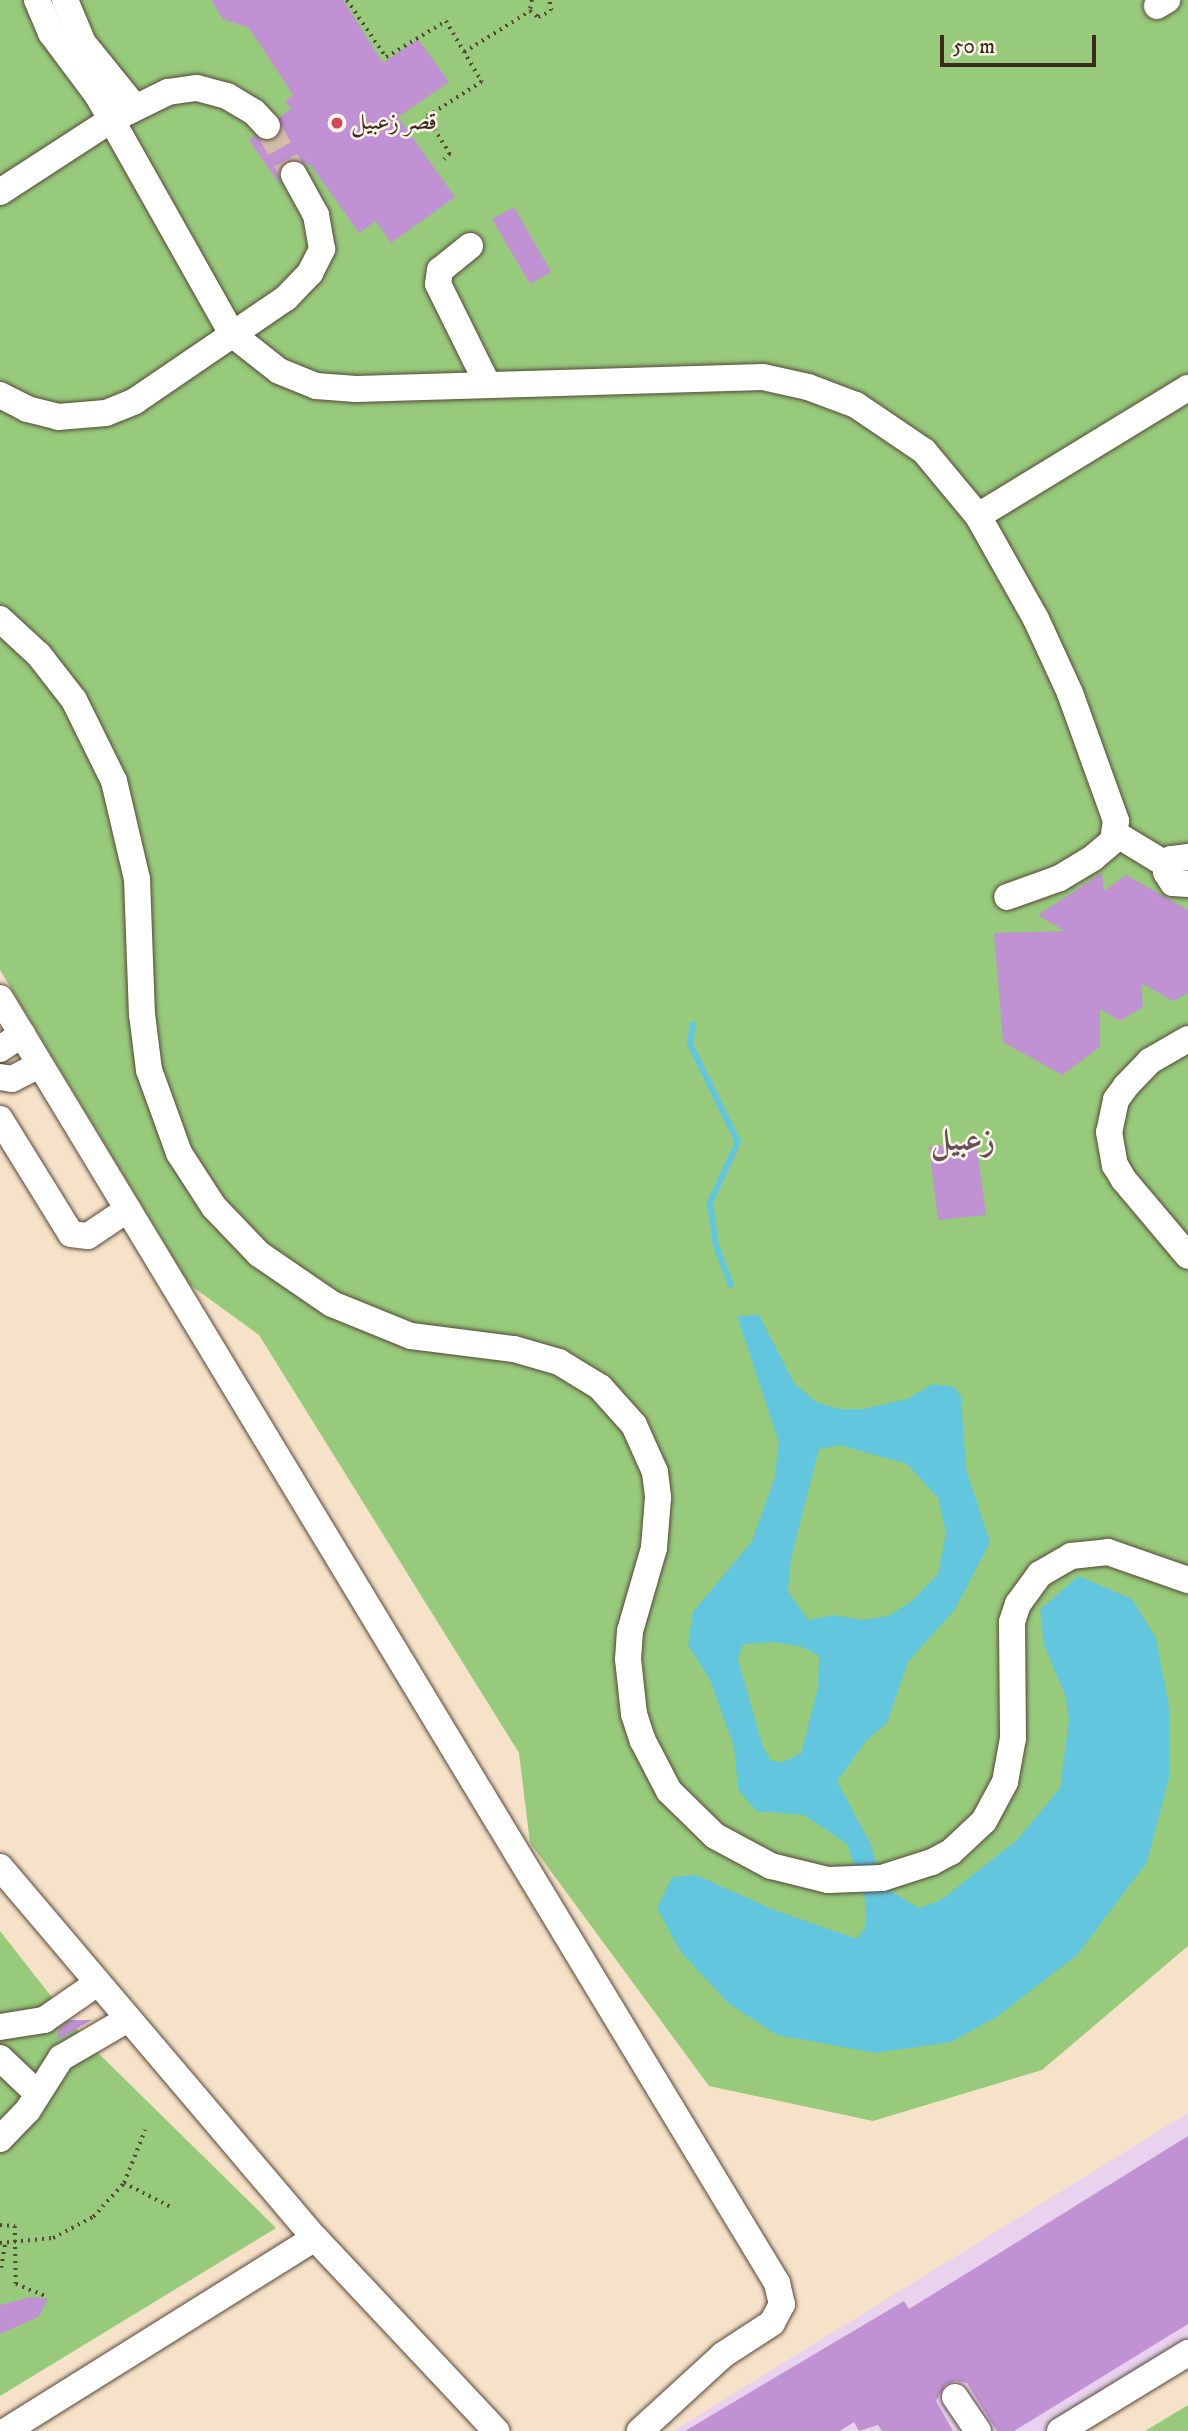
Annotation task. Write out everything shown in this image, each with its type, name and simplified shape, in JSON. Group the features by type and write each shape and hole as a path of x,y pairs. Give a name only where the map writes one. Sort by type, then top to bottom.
{"street":[{"path":"37,0 51,33 122,113"},
{"path":"65,0 83,43 122,113 232,334 261,361 316,386 356,389 739,375 797,384 856,405 903,434 944,471 978,516 1054,656 1114,814 1116,834 1108,847 1077,869 1006,897"},
{"path":"0,192 122,113 168,92 197,89 242,103 267,126"},
{"path":"0,395 50,416 106,413 135,401 300,286 318,258 321,248 316,215 294,175"},
{"path":"471,246 440,270 438,284 487,383"},
{"path":"978,516 1188,388"},
{"path":"0,619 57,676 88,724 114,781 137,879 142,1014 149,1070 179,1153 214,1207 259,1254 332,1304 411,1336 514,1349 559,1362 600,1387 634,1425 655,1472 658,1497 654,1548 631,1631 628,1659 634,1714 646,1750 669,1791 715,1836 771,1866 828,1880 882,1878 932,1862 951,1852 984,1821 1005,1782 1013,1738 1013,1622 1018,1604 1040,1574 1071,1556 1108,1552 1188,1580"},
{"path":"1116,834 1178,861 1173,883 1188,884"},
{"path":"2,1007 11,1041 40,1065 777,2283 782,2304 772,2323 723,2355 640,2431"},
{"path":"1188,1039 1150,1061 1126,1086 1114,1108 1108,1132 1115,1166 1124,1180 1188,1256"},
{"path":"0,1077 12,1079 40,1065"},
{"path":"0,1119 71,1234 88,1236 128,1209"},
{"path":"0,1867 126,2021 315,2238 496,2431"},
{"path":"0,2027 44,2020 96,1984"},
{"path":"0,2139 38,2094 53,2067 70,2050 126,2021"},
{"path":"5,2074 38,2094"},
{"path":"6,2431 315,2238"},
{"path":"1060,2431 1188,2353"},
{"path":"955,2397 978,2431"}],"path":[{"path":"346,0 386,57 446,20 482,82 427,117 450,154 444,160"},
{"path":"464,52 530,11 532,0"},
{"path":"530,11 538,17 547,15 550,0"},
{"path":"1,2269 3,2244 53,2238 80,2225 124,2183 145,2130"},
{"path":"124,2183 169,2206"},
{"path":"0,2225 15,2225 16,2284 45,2297"}],"shaded area":[{"path":"1188,2113 1188,2357 1069,2431 673,2431"}],"green space":[{"path":"0,0 1188,0 1188,1946 1042,2070 873,2121 709,2086 530,1843 519,1753 259,1335 190,1285 0,970"},
{"path":"0,1931 86,2041 276,2228 0,2396"},
{"path":"1188,2405 1188,2431 1145,2431"}],"water":[{"path":"759,1315 794,1383 816,1402 838,1409 863,1409 907,1399 933,1384 954,1387 961,1396 966,1469 990,1542 955,1609 908,1662 887,1723 867,1740 837,1781 871,1845 882,1886 919,1908 941,1900 1017,1840 1060,1788 1069,1719 1065,1695 1044,1645 1040,1610 1078,1576 1132,1599 1156,1638 1169,1707 1169,1778 1147,1862 1077,1955 998,2016 951,2042 875,2053 777,2035 728,2003 680,1951 657,1908 672,1877 696,1875 774,1910 857,1939 866,1925 865,1900 847,1844 804,1815 756,1811 738,1789 734,1747 710,1680 688,1645 693,1612 752,1541 774,1480 779,1443 737,1316","holes":["839,1445 907,1464 938,1498 946,1533 938,1574 912,1601 888,1616 863,1620 833,1615 808,1620 788,1591 791,1558 819,1449","775,1642 802,1647 819,1656 818,1688 801,1753 783,1762 771,1761 763,1747 738,1660 743,1644"]}],"building":[{"name":"قصر زعبيل","path":"211,0 343,0 383,63 418,39 449,82 398,117 455,197 391,243 376,221 359,233 310,164 286,162 278,174 280,185 249,140 254,136 270,141 278,137 280,117 291,109 285,101 293,95 249,28 223,19"},
{"path":"514,207 551,272 530,284 492,219"},
{"path":"1102,873 1104,891 1126,875 1188,910 1188,993 1173,1001 1141,983 1143,1007 1120,1021 1100,1009 1100,1047 1062,1075 1003,1042 994,933 1065,931 1038,915"},
{"path":"976,1141 986,1215 938,1220 929,1147"},
{"path":"71,2020 92,2020 57,2040 59,2029"},
{"path":"1188,2136 1188,2324 1014,2431 997,2431 967,2383 955,2381 946,2384 936,2401 953,2431 882,2431 878,2425 859,2431 854,2422 840,2431 685,2431 904,2301 909,2309"},
{"path":"31,2297 48,2299 38,2317 0,2334 0,2305"}],"waterway":[{"path":"693,1024 690,1044 738,1142 710,1203 716,1246 731,1285"}],"tunnel":[{"path":"267,126 294,175"}],"place":[{"name":"قصر زعبيل","path":"337,123"}],"district":[{"name":"زعبيل","path":"963,1141"}]}
